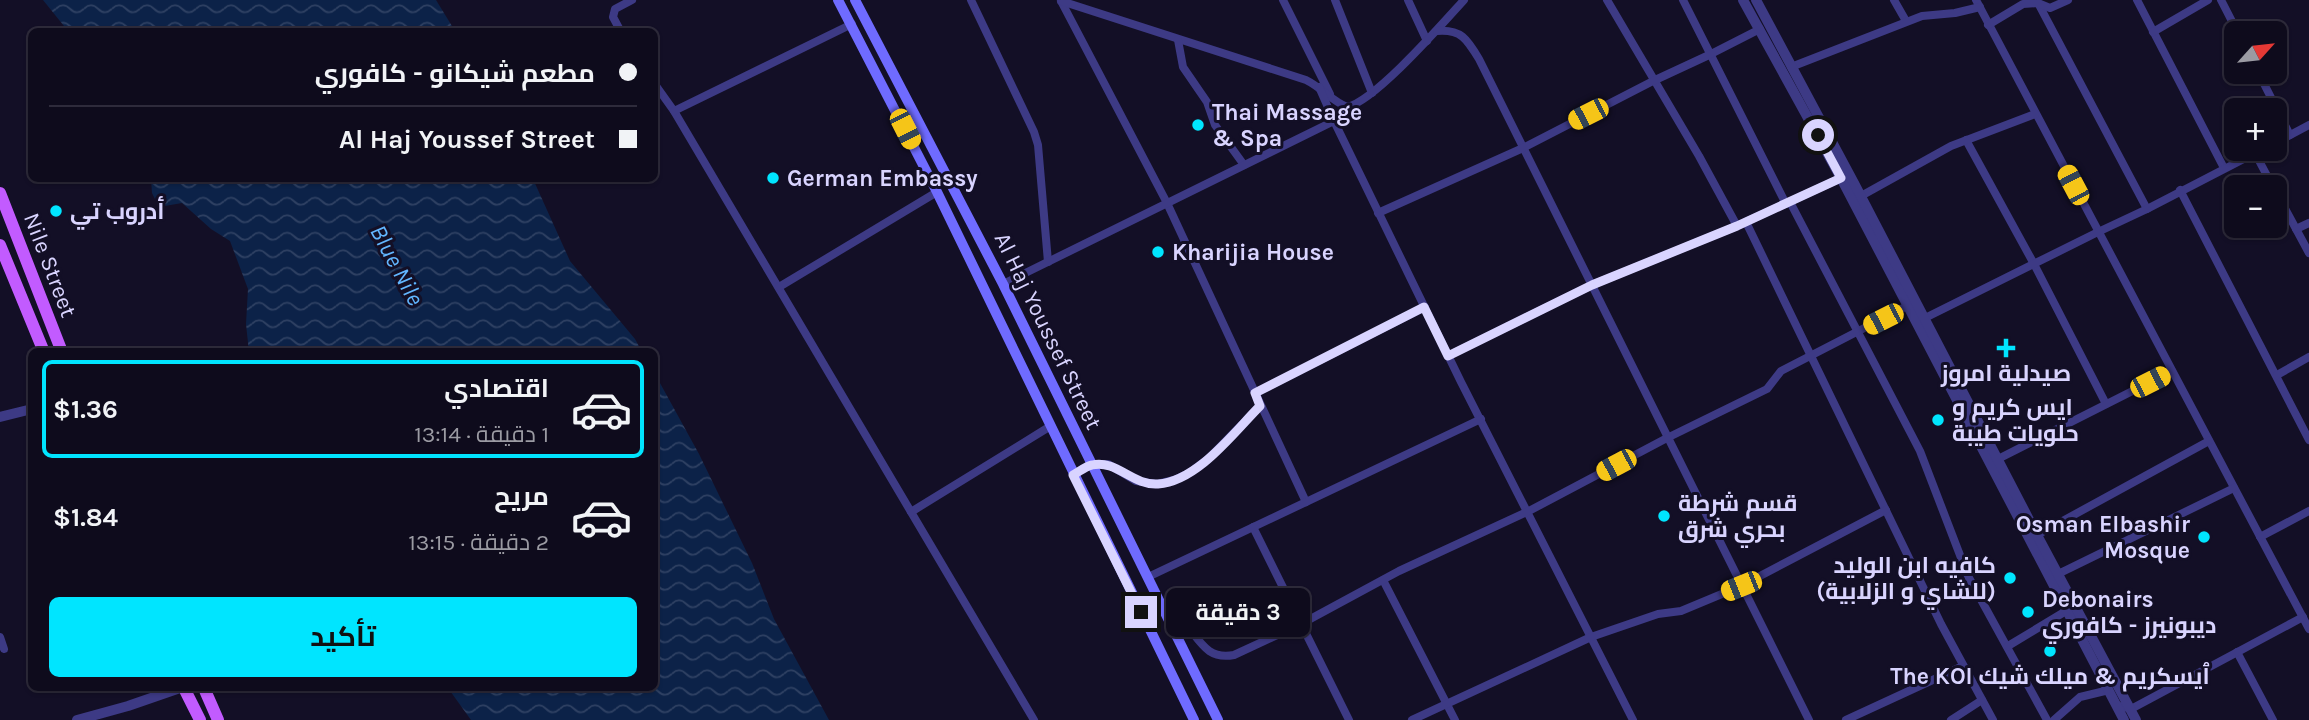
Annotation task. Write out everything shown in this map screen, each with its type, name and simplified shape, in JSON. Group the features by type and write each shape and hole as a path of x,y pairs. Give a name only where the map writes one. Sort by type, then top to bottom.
{"main road":[{"name":"Al Haj Youssef Street","path":"838,0 937,192 1194,720"},
{"name":"Al Haj Youssef Street","path":"855,0 1003,284 1218,720"},
{"name":"Nile Street","path":"0,193 60,348"},
{"name":"Nile Street","path":"0,245 42,348"},
{"path":"1073,475 1091,465"},
{"path":"184,691 200,720"},
{"path":"205,691 218,720"}],"street":[{"path":"619,28 613,17 615,9 632,0"},
{"path":"971,0 1038,145 1048,262"},
{"path":"1283,0 1333,100"},
{"path":"1335,0 1372,93"},
{"path":"1408,0 1427,41"},
{"path":"1003,284 1334,121 1347,107 1363,101 1372,93 1437,31 1464,0"},
{"path":"1607,0 1737,226"},
{"path":"1683,0 1709,55 1920,451 1968,576 2047,720"},
{"path":"1743,0 1841,178 1907,306 1921,321 1998,459 2136,720"},
{"path":"1756,0 1861,197 2044,569 2124,720"},
{"path":"1894,0 1906,22"},
{"path":"1988,24 2023,4 2038,3 2050,8 2068,0"},
{"path":"2137,0 2224,168"},
{"path":"2153,32 2208,0"},
{"path":"2221,0 2232,21"},
{"path":"1060,1 1306,80 1347,107"},
{"path":"1060,1 1167,203 1306,502"},
{"path":"2038,3 2147,209"},
{"path":"1791,67 1922,16 1955,13 1978,4 2309,629"},
{"path":"674,111 852,24"},
{"path":"1378,213 1522,148 1653,80 1760,29"},
{"path":"1437,31 1450,30 1460,34 1470,44 1809,720"},
{"path":"1178,40 1183,67 1207,102 1215,125 1244,165"},
{"path":"2264,84 2290,135"},
{"path":"1319,87 1448,356 1633,720"},
{"path":"658,89 779,287 1034,720"},
{"path":"1861,197 1966,140 2035,114"},
{"path":"2287,137 2309,125"},
{"path":"1966,140 2106,404"},
{"path":"1921,321 2238,161"},
{"path":"1448,356 1592,285 1737,226 1841,178"},
{"path":"2180,190 2309,440"},
{"path":"779,287 937,192"},
{"path":"2287,213 2309,253"},
{"path":"1746,222 1963,666 1993,720"},
{"path":"2296,229 2309,223"},
{"path":"1172,626 1187,626 1214,655 1234,655 1527,512 1767,388 1782,370 1907,306"},
{"path":"1255,393 1424,307"},
{"path":"2277,374 2309,357"},
{"path":"1998,459 2172,371"},
{"path":"1091,465 1108,464 1136,481 1157,484 1174,480 1208,459 1260,406"},
{"path":"0,417 28,410"},
{"path":"1148,577 1481,419"},
{"path":"911,512 1049,426"},
{"path":"2037,535 2209,440"},
{"path":"2044,569 2058,574 2234,488"},
{"path":"1412,720 1591,637 1658,614 1681,611 1741,586 1886,510"},
{"path":"2260,537 2309,512"},
{"path":"1253,527 1349,720"},
{"path":"1383,580 1455,720"},
{"path":"2008,646 2066,611"},
{"path":"2116,705 2130,709 2303,617"},
{"path":"0,638 4,649"},
{"path":"2237,652 2273,720"},
{"path":"1846,720 1963,666"},
{"path":"2054,720 2080,697 2109,690"},
{"path":"77,720 173,691"},
{"path":"1951,720 1982,700"}],"water":[{"path":"43,0 436,0 453,28 66,28"},
{"name":"Blue Nile","path":"151,182 534,182 570,261 640,348 249,348 246,324 248,289 230,241 211,229 182,203 159,207 152,193"},
{"path":"658,379 699,454 752,563 774,619 829,720 471,720 450,691 658,691"}],"place":[{"name":"Thai Massage & Spa","path":"1198,125"},
{"name":"German Embassy","path":"773,178"},
{"name":"أدروب تي","path":"56,211"},
{"name":"Kharijia House","path":"1158,252"},
{"name":"صيدلية امروز","path":"2006,348"},
{"name":"ايس كريم و حلويات طيبة","path":"1938,420"},
{"name":"قسم شرطة بحري شرق","path":"1664,516"},
{"name":"Osman Elbashir Mosque","path":"2204,537"},
{"name":"كافيه ابن الوليد (للشاي و الزلابية)","path":"2010,578"},
{"name":"Debonairs ديبونيرز - كافوري","path":"2028,612"},
{"name":"The KOI ٱيسكريم & ميلك شيك","path":"2050,651"}],"route":[{"path":"1141,612 1073,475 1091,465 1108,464 1136,481 1157,484 1174,480 1208,459 1260,406 1255,393 1424,307 1448,356 1592,285 1737,226 1841,178 1818,135"}]}
